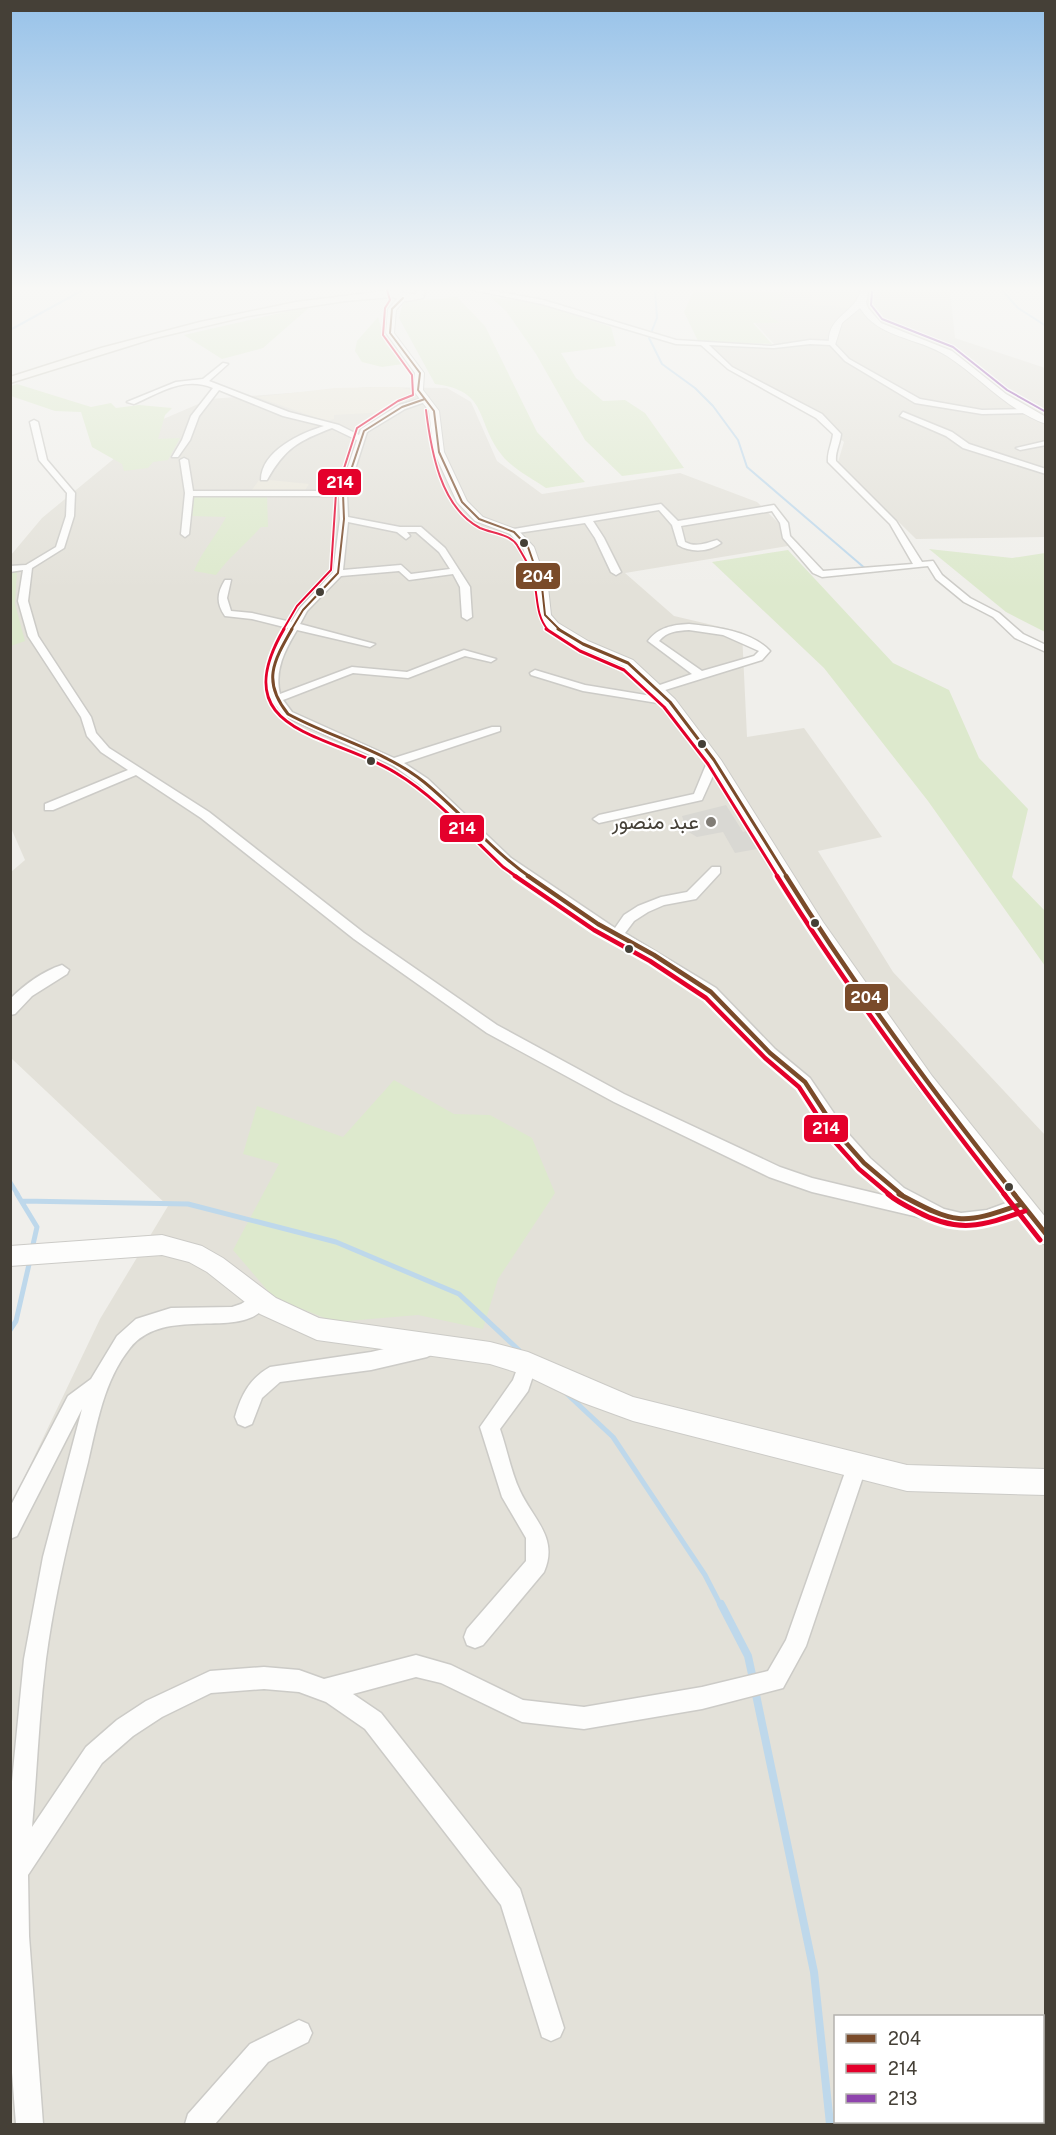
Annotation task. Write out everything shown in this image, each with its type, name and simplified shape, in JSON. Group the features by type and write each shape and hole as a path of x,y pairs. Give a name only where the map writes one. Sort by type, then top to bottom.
{"street":[{"path":"131,402 162,390"},
{"path":"175,455 186,440 195,416 216,390"},
{"path":"225,390 286,414 332,426 360,439"},
{"path":"418,390 434,411 436,443 442,463 462,502 478,519 514,532 528,547 538,572 545,615 553,626 583,644 628,663 670,702 714,760 817,926 925,1082 1046,1235"},
{"path":"769,390 819,416 837,434 837,445 831,455 832,462 901,532 919,566"},
{"path":"898,390 918,401 982,412 1027,411"},
{"path":"996,390 1046,421"},
{"path":"424,399 387,415 364,431 360,439 343,494 344,519 338,573 303,610 274,665 271,680 276,699 288,714 394,762 424,782 507,861 597,924 711,992 770,1053 805,1082 840,1136 864,1163 898,1193 941,1216"},
{"path":"903,414 949,434 966,446 984,454 1046,472"},
{"path":"10,569 28,567 60,548 71,505 69,488 43,460 34,422"},
{"path":"264,478 271,462 294,440 332,426"},
{"path":"1020,448 1046,443"},
{"path":"184,460 189,493 185,534"},
{"path":"189,493 343,494"},
{"path":"514,532 661,507 676,524 681,543 687,547 701,548 717,543"},
{"path":"676,524 774,508 784,523 786,536 816,571 822,574 919,566 930,563 939,577 967,600 996,615 1018,636 1046,649"},
{"path":"344,519 400,530 418,529 442,550 465,587 467,617"},
{"path":"588,521 597,529 602,548 616,572"},
{"path":"400,530 410,540"},
{"path":"28,567 23,601 33,636 86,717 92,734 105,750 205,815 359,936 492,1029 619,1098 775,1172 812,1185 961,1220 987,1217 1022,1204"},
{"path":"338,573 401,568 409,577 456,571"},
{"path":"228,582 222,594 223,606 228,614 370,644"},
{"path":"658,689 758,658 765,651 732,634 699,626 665,632 653,639 655,644 666,649 700,675"},
{"path":"276,699 352,670 408,675 464,653 491,659"},
{"path":"534,673 583,688 670,702"},
{"path":"394,762 496,729"},
{"path":"599,819 698,797 703,791 708,769 714,760"},
{"path":"49,807 136,771"},
{"path":"617,935 628,918 661,901 691,896 716,870"},
{"path":"10,1010 16,1001 34,986 62,970"},
{"path":"10,1256 162,1245 194,1253 260,1300 288,1317 317,1329 490,1353 528,1364 590,1393 633,1409 908,1478 1046,1482"},
{"path":"29,2124 16,1936 16,1872 35,1659 53,1557 98,1385 123,1341 142,1325 171,1316 232,1315 246,1311 260,1300"},
{"path":"245,1418 250,1395 263,1380 277,1373 370,1361 436,1346"},
{"path":"475,1637 537,1565 536,1534 512,1497 490,1427 520,1385 528,1364"},
{"path":"10,1529 75,1403 98,1385"},
{"path":"324,1690 416,1666 443,1673 522,1711 584,1718 702,1698 775,1680 795,1646 857,1465"},
{"path":"16,1872 94,1755 125,1728 154,1709 210,1682 264,1678 299,1680 324,1690 373,1721 511,1898 551,2028"},
{"path":"198,2124 259,2053 298,2033"}],"shaded area":[{"path":"321,390 413,390 405,402 386,412 334,415 334,419 326,421 257,397"},
{"path":"334,390 450,390 471,402 497,461 542,494 680,473 757,502 800,544 625,573 674,616 742,632 747,737 804,728 882,837 818,851 893,972 1045,1135 1045,2124 11,2124 11,1505 100,1319 168,1206 11,1058 11,872 25,860 11,828 11,555 42,518 161,420 210,399"},
{"path":"768,390 1045,390 1045,537 916,539 838,462 844,442 815,417"},
{"path":"260,479 309,484 304,492 251,491"}],"green space":[{"path":"11,390 35,390 91,407 111,403 116,408 139,405 172,408 165,415 158,439 180,438 168,460 153,462 148,468 124,471 122,464 92,447 81,412 55,411 11,396"},
{"path":"456,390 516,390 537,432 585,482 546,488 522,473 501,454 473,400"},
{"path":"556,390 590,390 603,401 625,400 645,413 684,468 622,476 585,440"},
{"path":"267,495 268,527 261,527 216,575 194,571 226,517 190,516 193,497"},
{"path":"929,549 1012,558 1045,553 1045,632 1006,612"},
{"path":"788,550 893,663 949,690 979,758 1028,809 1012,877 1045,911 1045,966 928,801 824,668 712,562"},
{"path":"10,571 17,571 15,604 25,641 11,646"},
{"path":"394,1080 454,1114 490,1115 532,1138 555,1193 498,1279 483,1329 418,1315 335,1322 274,1298 233,1250 279,1164 243,1154 257,1106 343,1137"}],"building":[{"name":"عبد منصور","path":"726,805 757,849 735,853 723,832 697,837 687,831 682,816"}],"waterway":[{"path":"697,390 713,406 738,440 747,467 867,570"},
{"path":"10,1182 18,1195"},
{"path":"17,1194 37,1227 32,1249"},
{"path":"22,1201 188,1204 336,1242 459,1294 522,1353"},
{"path":"10,1330 16,1321 30,1260"},
{"path":"566,1393 613,1437 705,1575 721,1606"},
{"path":"721,1604 748,1656 753,1679"},
{"path":"755,1690 814,1972 830,2124"}],"transit line":[{"name":"214","path":"413,390 413,395 398,401 357,428 336,493 331,570 297,606 272,649 264,680 270,704 283,720 302,731 394,771 419,788 503,867 594,930 650,961 706,998 765,1058 799,1087 834,1141 859,1169 894,1199 938,1223 960,1227 989,1224 1025,1211"},
{"name":"204","path":"418,390 434,411 439,452 462,502 479,519 514,532 528,547 542,587 545,615 553,626 583,644 628,663 670,702 714,760 817,926 925,1082 1046,1234"},
{"name":"213","path":"1007,390 1046,412"},
{"name":"204","path":"425,399 402,407 364,431 343,494 344,519 338,573 303,610 279,652 271,680 276,699 288,714 306,724 398,764 424,782 507,861 598,924 654,955 711,992 770,1053 805,1082 840,1136 864,1163 898,1193 941,1216 961,1220 987,1217 1022,1204"},
{"name":"214","path":"426,410 435,457 447,491 465,517 477,526 515,542 532,574 538,617 547,630 580,651 624,670 664,707 708,764 811,930 919,1086 1040,1240"}],"place":[{"name":"عبد منصور","path":"711,822"}]}
